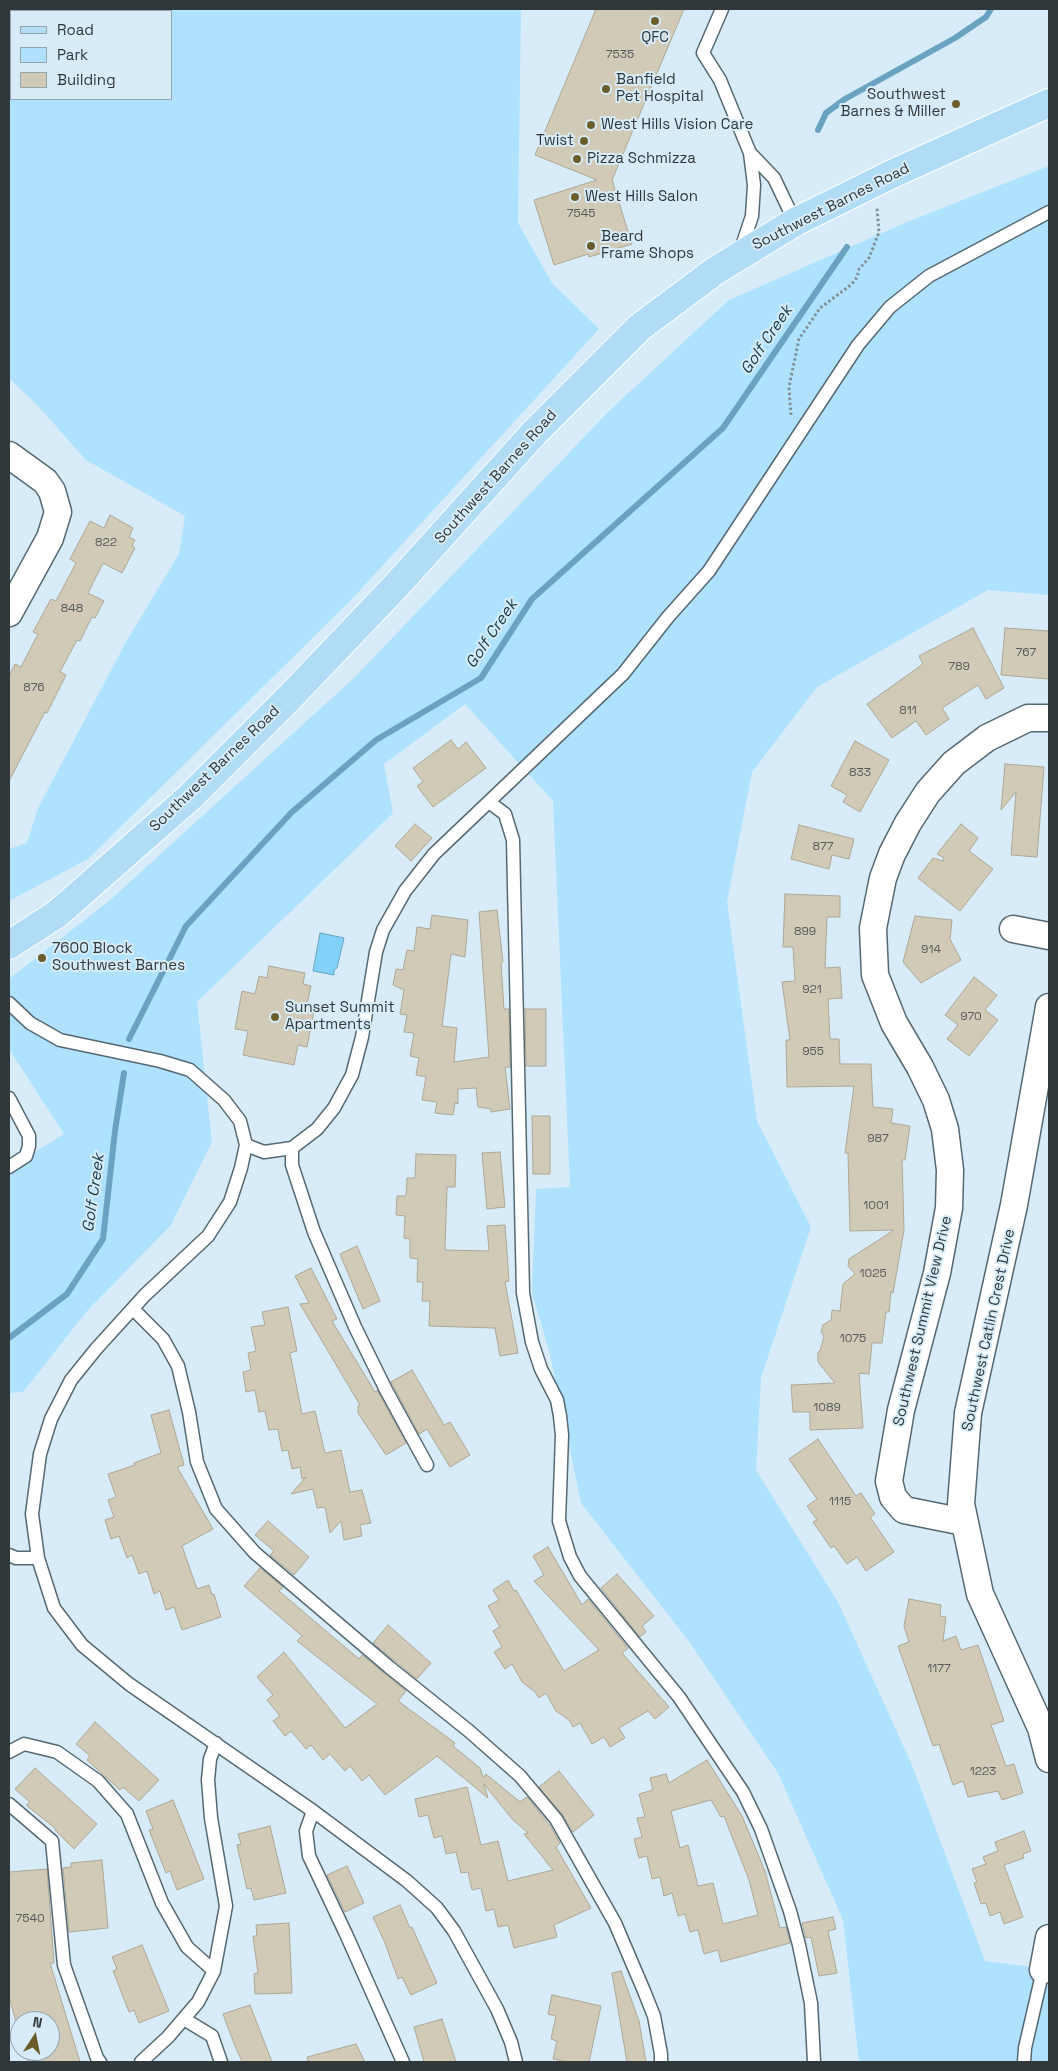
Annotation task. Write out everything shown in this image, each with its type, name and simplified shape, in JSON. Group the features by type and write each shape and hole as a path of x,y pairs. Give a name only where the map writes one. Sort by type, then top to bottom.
{"main road":[{"name":"Southwest Barnes Road","path":"9,945 57,914 190,797 289,698 395,587 534,433 640,326 672,301 739,255 796,222 1049,103"}],"street":[{"path":"9,456 45,481 54,496 58,512 50,538 9,613"},
{"name":"Southwest Summit View Drive","path":"964,1522 904,1510 893,1496 890,1481 901,1410 937,1273 948,1208 950,1170 945,1130 936,1100 920,1067 894,1023 875,975 873,928 883,878 892,854 908,823 928,792 954,763 987,738 1028,718 1049,718"},
{"path":"1013,929 1049,936"},
{"name":"Southwest Catlin Crest Drive","path":"1049,1007 1014,1205 968,1413 961,1504 980,1594 1041,1728 1049,1759"},
{"path":"1043,1970 1049,1938"}],"lane":[{"path":"722,9 703,53 720,80 750,153 754,184 752,216 739,255"},
{"path":"750,153 774,178 796,222"},
{"path":"246,1145 264,1152 292,1148 317,1129 334,1108 352,1076 362,1036 376,952 383,930 405,890 434,854 623,674 668,617 709,571 858,345 890,307 929,276 1049,212"},
{"path":"489,802 505,814 513,840 523,1293 532,1342 541,1369 557,1400 560,1416 562,1435 559,1521 570,1558 580,1576 679,1697 743,1792 761,1829 790,1911 798,1944 811,2003 814,2062"},
{"path":"9,1002 30,1023 60,1040 160,1061 190,1070 224,1100 240,1121 246,1145 230,1202 208,1236 145,1295 70,1380 51,1419 40,1454 32,1514 38,1558 54,1608 82,1645 129,1684 313,1812 407,1881 437,1908 454,1932 497,2009 511,2042 516,2062"},
{"path":"9,1098 30,1136 26,1156 9,1167"},
{"path":"292,1148 292,1165 314,1232 354,1327 427,1465"},
{"path":"133,1309 163,1338 178,1366 189,1412 197,1462 216,1509 256,1553 520,1776 556,1819 615,1923 654,2016 661,2062"},
{"path":"9,1555 16,1558 38,1558"},
{"path":"141,2062 168,2037 198,2002 214,1971 226,1906 211,1818 208,1780 210,1759 216,1743"},
{"path":"9,1752 24,1744 57,1752 98,1781 127,1814 162,1903 188,1947 214,1971"},
{"path":"9,1804 52,1841 64,1965 100,2062"},
{"path":"313,1812 306,1831 309,1856 403,2062"},
{"path":"1024,2062 1025,2048 1043,1970"},
{"path":"184,2019 212,2036 221,2062"}],"path":[{"path":"799,434 791,415 789,387 799,339 820,308 855,281 859,269 870,255 879,232 874,184"}],"green space":[{"path":"9,9 521,9 518,223 552,283 599,329 351,600 88,859 9,901 9,849 27,843 38,808 126,642 179,554 185,516 86,460 38,406 9,378"},
{"path":"1049,166 1049,595 988,590 817,687 752,772 727,902 757,1121 811,1227 761,1378 756,1470 838,1602 912,1765 985,1961 1049,1969 1049,2062 859,2062 843,1920 778,1773 688,1640 581,1503 550,1354 532,1293 536,1189 570,1187 553,801 465,704 384,764 393,813 197,1002 212,1142 171,1225 87,1311 23,1392 9,1393 9,1168 64,1134 9,1049 9,979 109,901 355,677 609,411 729,300 907,222"}],"shaded area":[{"path":"320,933 344,938 334,975 313,971"}],"building":[{"path":"596,9 684,9 612,180 632,244 589,257 588,254 554,265 534,200 597,180 535,155"},
{"path":"110,515 133,528 129,537 135,540 132,546 135,548 122,573 103,563 88,593 104,601 95,618 92,617 80,641 77,640 60,672 66,675 9,781 9,676 15,664 21,667 38,634 33,632 51,599 56,601 76,563 70,559 90,521 104,528"},
{"path":"973,628 1004,688 986,699 978,685 942,708 949,719 926,735 916,721 892,738 867,704 923,664 919,656"},
{"path":"1005,628 1049,631 1049,679 1001,675"},
{"path":"451,740 458,749 466,742 486,768 433,807 417,786 423,782 413,768"},
{"path":"855,741 889,760 860,812 843,802 847,795 831,786"},
{"path":"1005,764 1044,767 1037,857 1011,855 1016,792 1001,810"},
{"path":"415,824 432,838 411,861 395,846"},
{"path":"961,824 978,838 969,851 993,869 960,911 918,878 933,858 943,861 944,858 937,854"},
{"path":"799,825 854,839 849,859 832,855 829,869 791,859"},
{"path":"785,894 840,896 840,917 827,917 825,968 840,967 842,998 828,999 830,1039 839,1039 840,1064 871,1064 873,1107 893,1109 891,1123 910,1126 905,1160 902,1160 904,1230 893,1293 891,1292 889,1312 886,1312 882,1343 872,1343 869,1374 859,1373 863,1428 810,1430 810,1412 793,1412 791,1385 835,1383 818,1362 818,1352 820,1351 824,1336 821,1332 823,1325 831,1320 832,1310 840,1311 843,1284 855,1274 848,1266 849,1259 894,1230 850,1231 848,1153 845,1153 854,1086 787,1087 786,1040 790,1040 782,982 795,981 793,947 783,947"},
{"path":"497,910 503,962 501,963 504,1009 509,1009 510,1067 505,1067 510,1109 491,1112 491,1109 478,1107 476,1088 458,1089 458,1104 455,1103 453,1115 435,1113 437,1102 422,1100 426,1077 416,1075 419,1058 410,1056 414,1033 404,1032 407,1015 400,1014 404,990 393,985 396,969 403,970 407,950 414,951 417,927 430,929 432,915 468,920 465,957 451,954 442,1026 457,1028 454,1062 489,1057 479,912"},
{"path":"915,916 952,920 950,939 961,960 921,983 903,962"},
{"name":"Sunset Summit Apartments","path":"269,966 305,973 303,984 311,986 307,1004 315,1006 307,1047 298,1045 294,1065 243,1055 248,1031 235,1029 242,991 255,994 259,976 267,978"},
{"path":"974,977 997,995 985,1010 998,1020 969,1056 947,1039 958,1025 945,1015"},
{"path":"525,1009 546,1009 546,1066 526,1066"},
{"path":"532,1116 550,1116 550,1174 533,1174"},
{"path":"500,1152 505,1207 487,1209 482,1153"},
{"path":"416,1154 456,1155 455,1187 447,1187 445,1250 489,1251 487,1226 505,1225 509,1281 505,1282 518,1353 500,1356 495,1328 429,1326 430,1301 422,1301 423,1282 417,1282 418,1259 410,1258 410,1239 404,1238 405,1216 396,1215 397,1196 406,1196 407,1178 415,1178"},
{"path":"357,1246 380,1301 363,1309 340,1254"},
{"path":"311,1268 337,1319 332,1321 375,1392 377,1390 406,1443 386,1455 358,1413 358,1406 360,1405 300,1304 309,1303 295,1276"},
{"path":"288,1307 297,1351 290,1353 302,1414 315,1411 325,1453 341,1450 350,1492 362,1490 371,1523 360,1525 362,1536 344,1540 341,1521 330,1533 325,1507 317,1508 313,1489 291,1494 306,1477 302,1479 300,1467 292,1469 288,1450 282,1451 278,1429 269,1430 265,1411 259,1412 255,1390 246,1392 243,1372 251,1370 248,1353 256,1351 251,1327 265,1325 262,1312"},
{"path":"412,1370 444,1425 450,1422 470,1455 450,1467 427,1429 419,1434 391,1382"},
{"path":"169,1410 184,1465 177,1467 213,1529 182,1546 197,1589 209,1585 212,1595 214,1594 221,1617 182,1630 174,1607 166,1610 160,1591 154,1594 147,1571 139,1574 132,1555 127,1558 119,1536 111,1539 105,1520 114,1517 108,1500 116,1497 108,1474 135,1465 134,1463 161,1453 151,1415"},
{"path":"818,1439 856,1496 861,1493 875,1514 870,1517 894,1552 866,1571 857,1557 847,1564 834,1546 831,1548 813,1522 817,1520 807,1506 817,1499 789,1459"},
{"path":"268,1521 309,1557 294,1575 270,1555 274,1551 255,1535"},
{"path":"548,1547 582,1605 588,1599 628,1648 622,1653 669,1707 655,1719 648,1711 619,1728 625,1738 610,1747 604,1737 592,1744 580,1723 573,1727 569,1720 556,1711 546,1693 539,1698 535,1692 522,1682 512,1664 505,1669 494,1652 502,1647 493,1631 500,1627 488,1606 499,1600 493,1590 508,1580 514,1591 516,1590 564,1671 599,1650 534,1581 544,1575 533,1556"},
{"path":"260,1568 283,1587 279,1591 359,1659 362,1655 406,1691 398,1701 455,1743 453,1746 480,1768 483,1777 486,1774 520,1802 527,1797 549,1824 560,1843 556,1847 591,1908 554,1925 557,1937 514,1948 508,1925 498,1927 494,1909 486,1911 481,1888 472,1890 468,1872 461,1873 456,1852 446,1854 442,1836 434,1838 428,1815 419,1817 415,1799 467,1787 481,1845 498,1841 508,1881 553,1870 524,1834 528,1833 512,1819 484,1784 488,1798 437,1756 385,1795 369,1775 362,1781 350,1766 345,1771 330,1754 323,1760 311,1745 306,1749 291,1731 285,1736 273,1721 280,1716 267,1700 273,1695 257,1677 284,1652 345,1728 377,1704 297,1641 302,1636 244,1586"},
{"path":"617,1574 654,1616 642,1626 646,1632 640,1637 601,1588"},
{"path":"909,1599 941,1605 940,1616 946,1617 943,1641 956,1636 961,1650 978,1645 1004,1721 991,1725 1006,1766 1014,1764 1023,1793 1002,1800 998,1791 968,1797 963,1781 953,1785 939,1744 933,1746 898,1646 909,1642 904,1626"},
{"path":"388,1625 431,1663 417,1679 373,1643"},
{"path":"95,1722 159,1780 139,1801 123,1787 120,1790 87,1760 90,1756 76,1744"},
{"path":"707,1760 742,1816 765,1871 780,1928 786,1927 790,1943 721,1962 718,1950 704,1954 698,1930 690,1932 685,1914 678,1916 672,1893 664,1896 660,1877 652,1879 647,1856 639,1858 634,1839 642,1837 637,1818 645,1817 639,1794 653,1790 650,1778 666,1774 669,1783","holes":["711,1800 721,1817 724,1816 749,1880 758,1915 723,1924 713,1883 698,1886 688,1845 680,1848 671,1811"]},
{"path":"35,1768 97,1824 74,1849 56,1829 26,1805 30,1802 15,1789"},
{"path":"559,1771 594,1815 573,1832 562,1814 539,1787"},
{"path":"173,1800 204,1879 177,1890 170,1871 166,1873 149,1830 153,1829 146,1811"},
{"path":"270,1826 286,1893 254,1900 251,1888 247,1889 237,1845 241,1844 238,1834"},
{"path":"1024,1831 1031,1851 1023,1854 1024,1858 1004,1865 1023,1917 1004,1924 1000,1912 990,1916 986,1903 981,1904 974,1883 977,1882 972,1869 986,1864 983,1857 998,1851 995,1842"},
{"path":"102,1860 108,1928 69,1932 63,1868 71,1867 71,1863"},
{"path":"347,1866 364,1903 345,1912 327,1875"},
{"path":"47,1869 54,1963 50,1963 80,2062 28,2062 60,2061 60,2011 13,2011 9,1997 9,1872"},
{"path":"400,1905 437,1983 411,1995 402,1977 398,1979 373,1917"},
{"path":"833,1917 836,1929 828,1931 837,1973 819,1976 811,1937 806,1938 802,1923"},
{"path":"289,1923 292,1993 255,1994 254,1974 258,1973 253,1936 257,1936 256,1925"},
{"path":"142,1945 169,2011 139,2023 134,2010 129,2012 113,1971 117,1969 112,1957"},
{"path":"621,1971 639,2021 646,2062 627,2062 612,1973"},
{"path":"552,1995 601,2006 589,2062 567,2062 553,2059 557,2041 551,2039 556,2016 548,2014"},
{"path":"250,2005 272,2062 242,2062 233,2041 223,2014"},
{"path":"442,2019 456,2062 424,2062 414,2027"},
{"path":"356,2044 365,2062 308,2062 307,2057"}],"waterway":[{"name":"Golf Creek","path":"818,130 826,113 845,99 955,38 986,17 991,9"},
{"name":"Golf Creek","path":"129,1039 186,926 292,812 376,740 481,678 532,599 723,428 847,247"},
{"name":"Golf Creek","path":"9,1338 67,1294 103,1239 115,1131 124,1073"}],"place":[{"name":"QFC","path":"655,21"},
{"name":"Banfield Pet Hospital","path":"606,89"},
{"name":"Southwest Barnes & Miller","path":"956,104"},
{"name":"West Hills Vision Care","path":"591,125"},
{"name":"Twist","path":"584,141"},
{"name":"Pizza Schmizza","path":"577,159"},
{"name":"West Hills Salon","path":"575,197"},
{"name":"Beard Frame Shops","path":"591,246"},
{"name":"7600 Block Southwest Barnes","path":"42,958"},
{"name":"Sunset Summit Apartments","path":"275,1017"}]}
